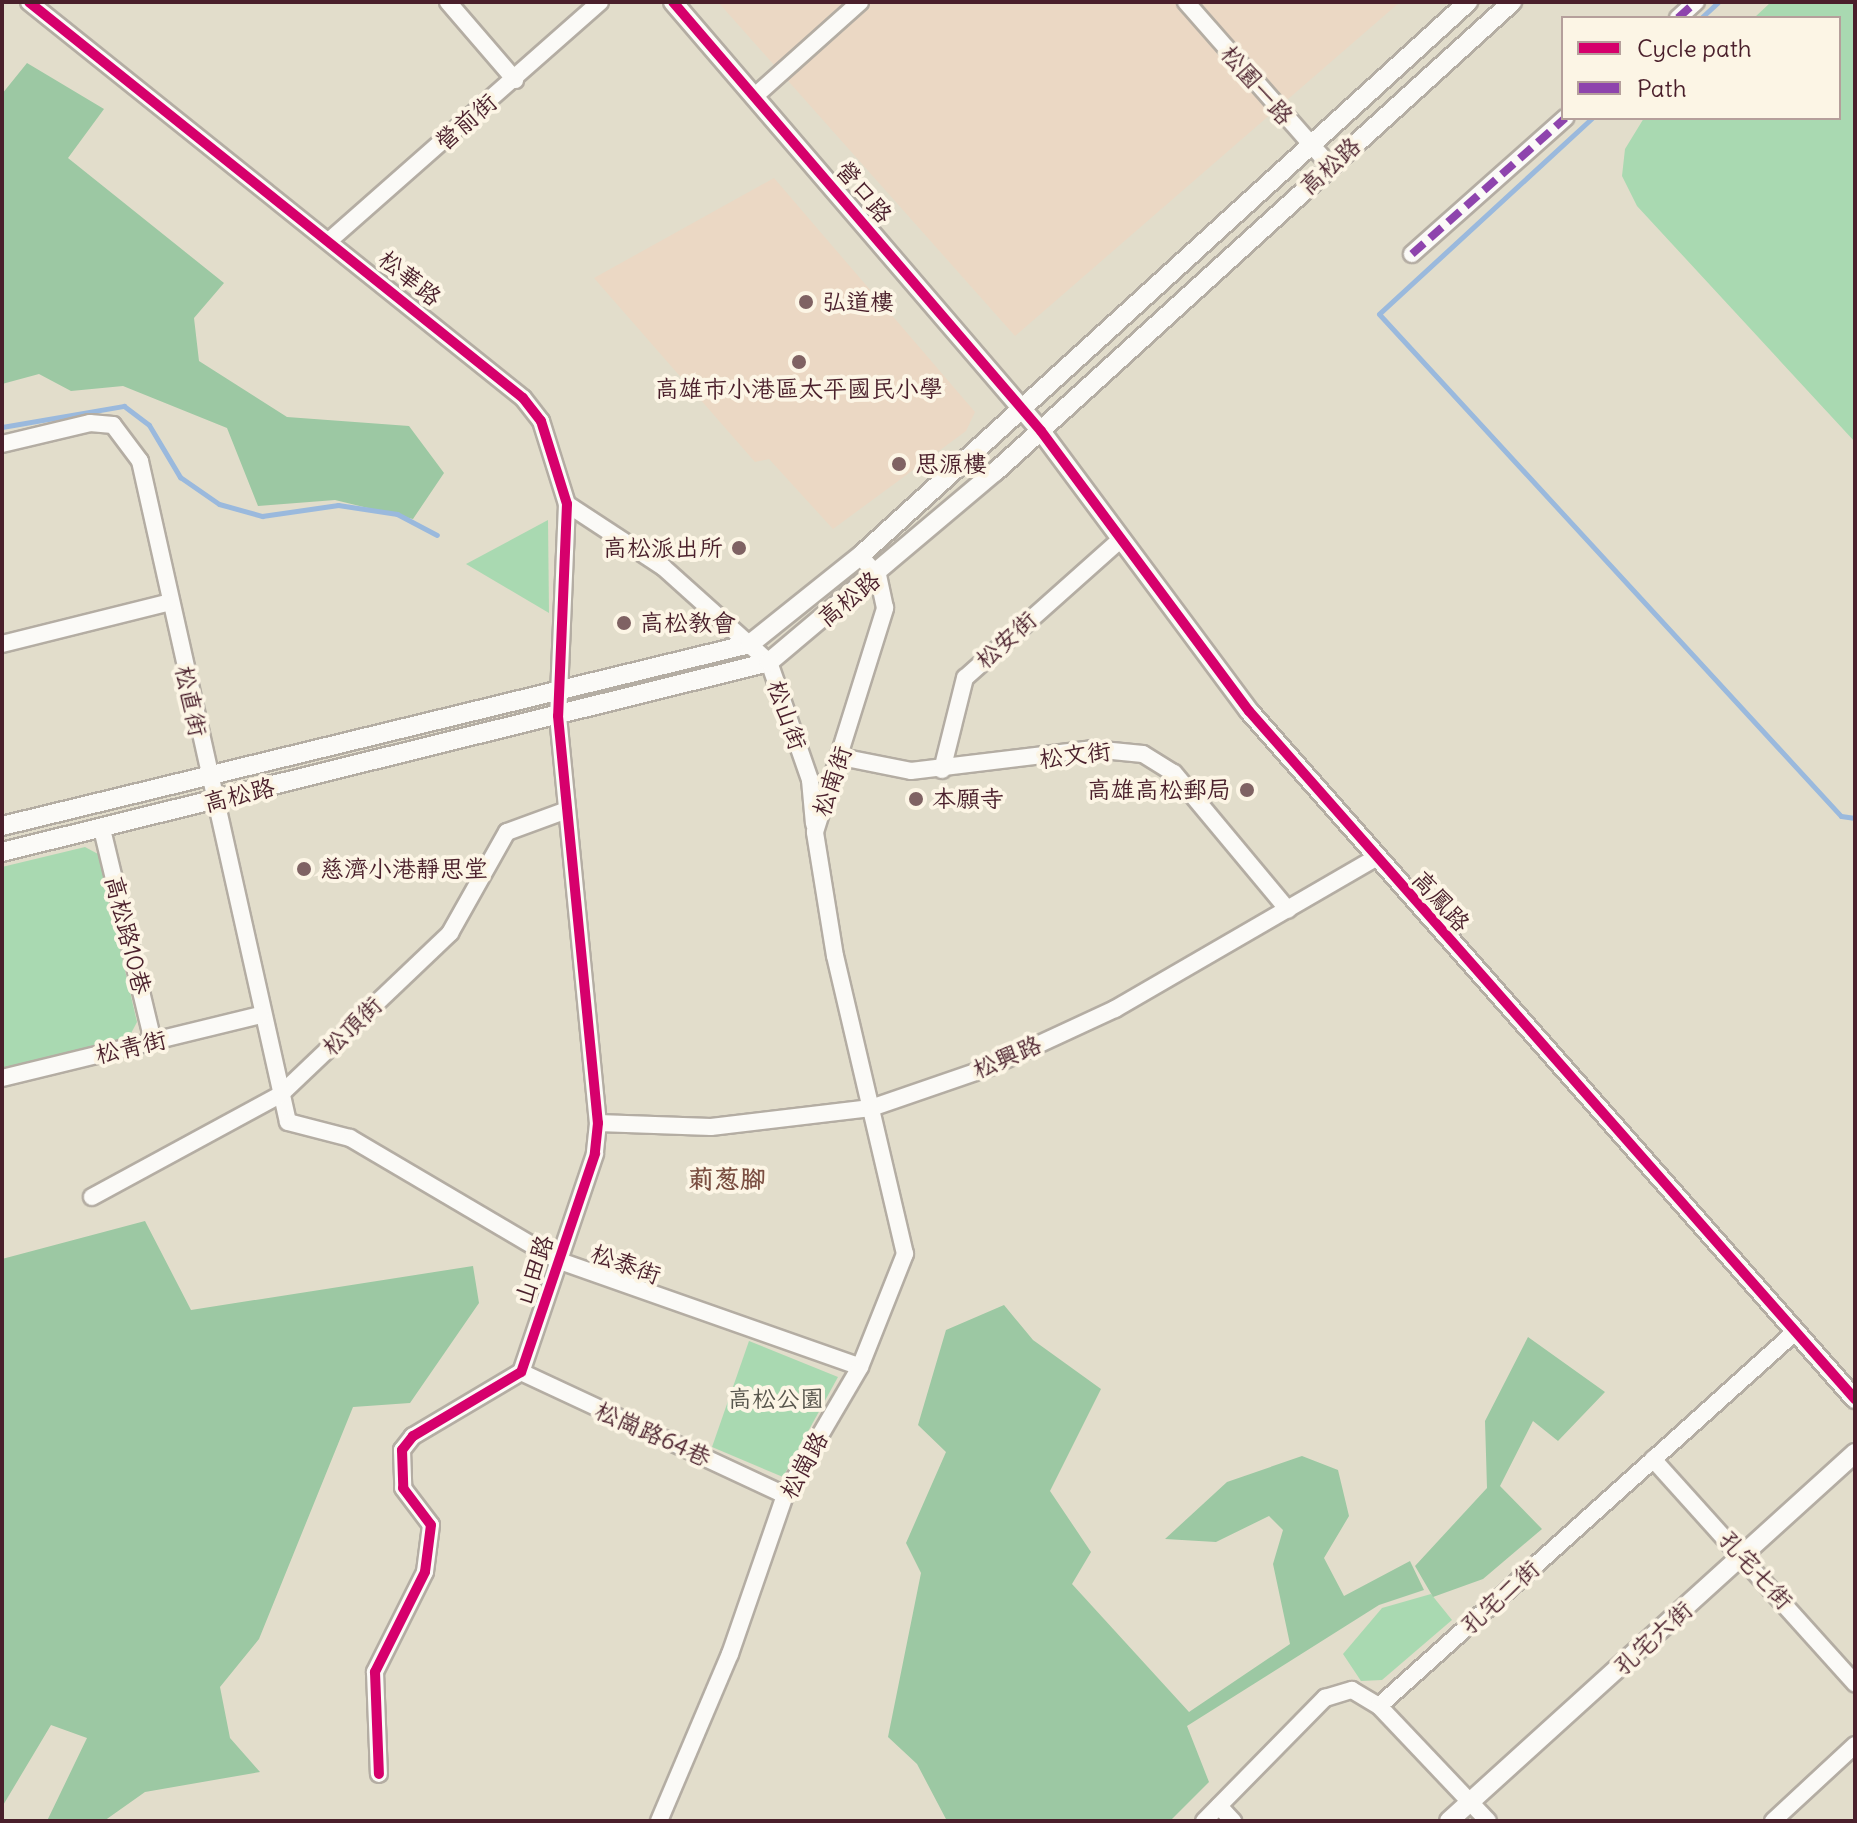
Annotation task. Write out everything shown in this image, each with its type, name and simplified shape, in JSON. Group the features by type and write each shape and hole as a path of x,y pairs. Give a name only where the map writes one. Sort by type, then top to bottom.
{"street":[{"name":"松華路","path":"29,2 330,240 523,398 541,421 567,504 557,694"},
{"path":"448,2 515,80"},
{"name":"營前街","path":"330,240 600,2"},
{"name":"營口路","path":"673,2 1023,409"},
{"path":"755,96 860,2"},
{"name":"松園一路","path":"1186,2 1330,166"},
{"name":"高松路","path":"2,826 557,694 750,644 860,556 1468,2"},
{"name":"高松路","path":"2,852 769,662 878,576 1512,2"},
{"path":"1680,16 1696,2"},
{"path":"1412,254 1563,120"},
{"name":"高鳳路","path":"1023,409 1195,644 1375,858 1855,1399"},
{"name":"松直街","path":"2,444 113,425 140,461 212,802 280,1095"},
{"name":"松山街","path":"567,504 663,567 769,662 810,780 815,832"},
{"name":"松安街","path":"942,770 965,678 1119,541"},
{"path":"860,556 878,576"},
{"name":"松南街","path":"871,1108 815,832 841,757 885,608 878,576"},
{"path":"2,644 170,602"},
{"name":"山田路","path":"521,1372 557,1260 588,1179 598,1123 564,811 557,694"},
{"name":"松文街","path":"841,757 942,770 1092,749 1159,759 1288,910"},
{"name":"松頂街","path":"92,1197 280,1095 450,933 507,832 564,811"},
{"name":"高松路10巷","path":"102,829 153,1042"},
{"name":"松興路","path":"598,1123 711,1127 871,1108 990,1067 1115,1009 1375,858"},
{"name":"松青街","path":"2,1078 260,1015"},
{"name":"松泰街","path":"280,1095 288,1122 350,1138 557,1260 860,1367"},
{"name":"松崗路","path":"660,1820 730,1654 785,1495 860,1367 905,1254 871,1108"},
{"name":"孔宅二街","path":"1379,1706 1795,1332"},
{"path":"379,1774 375,1672 425,1572 431,1525 403,1488 402,1450 413,1436 521,1372"},
{"name":"松崗路64巷","path":"521,1372 785,1495"},
{"name":"孔宅六街","path":"1449,1821 1855,1453"},
{"name":"孔宅七街","path":"1653,1459 1744,1555 1855,1683"},
{"path":"1204,1821 1325,1698 1352,1690 1379,1706 1488,1821"},
{"path":"1773,1821 1855,1745"},
{"path":"1219,1806 1233,1821"}],"shaded area":[{"path":"718,2 1400,2 1015,336"},
{"name":"高雄市小港區太平國民小學","path":"774,178 975,412 966,431 833,529 769,459 755,462 594,278"}],"green space":[{"path":"1771,2 1855,2 1855,442 1637,206 1622,176 1625,149 1643,120 1841,120 1841,16 1756,16"},
{"path":"27,63 104,109 68,158 224,283 194,318 199,361 287,417 409,426 444,473 413,519 335,500 258,506 227,428 123,386 71,391 39,374 2,384 2,94"},
{"path":"548,520 549,613 466,564"},
{"path":"85,847 98,854 137,1022 128,1039 2,1069 2,867"},
{"path":"145,1221 191,1310 473,1266 479,1303 410,1403 353,1407 259,1639 220,1687 230,1738 260,1772 145,1792 104,1821 47,1821 87,1738 51,1725 2,1807 2,1259"},
{"path":"1004,1305 1033,1340 1101,1389 1050,1491 1091,1552 1072,1584 1189,1712 1290,1644 1273,1564 1283,1530 1269,1516 1216,1542 1165,1539 1227,1482 1302,1456 1338,1470 1349,1516 1324,1558 1344,1596 1410,1561 1424,1590 1379,1605 1187,1726 1209,1782 1170,1821 947,1821 917,1764 888,1737 921,1573 906,1543 946,1452 918,1425 946,1330"},
{"path":"1528,1337 1605,1392 1558,1441 1533,1421 1500,1486 1542,1529 1483,1579 1433,1597 1415,1566 1487,1488 1485,1421"},
{"name":"高松公園","path":"749,1341 838,1377 783,1477 712,1447"},
{"path":"1431,1594 1452,1620 1382,1680 1361,1681 1343,1654 1382,1608"}],"waterway":[{"path":"1703,16 1718,2"},
{"path":"1590,120 1379,314 1841,816 1855,818"},
{"path":"2,427 124,406 149,425 180,477 219,504 262,516 338,505 397,514 437,535"}],"marked path":[{"path":"1680,16 1696,2"},
{"path":"1412,254 1563,120"}],"cycle path":[{"path":"29,2 523,398 541,421 567,504 558,716 598,1123 595,1154 521,1372 413,1436 402,1450 403,1488 431,1525 425,1572 375,1672 379,1774"},
{"path":"673,2 1041,431 1249,711 1855,1399"}],"place":[{"name":"弘道樓","path":"806,302"},
{"name":"高雄市小港區太平國民小學","path":"799,362"},
{"name":"思源樓","path":"899,464"},
{"name":"高松派出所","path":"739,548"},
{"name":"高松教會","path":"624,623"},
{"name":"高雄高松郵局","path":"1247,790"},
{"name":"本願寺","path":"916,799"},
{"name":"慈濟小港靜思堂","path":"304,869"}],"district":[{"name":"莿葱腳","path":"727,1179"}]}
